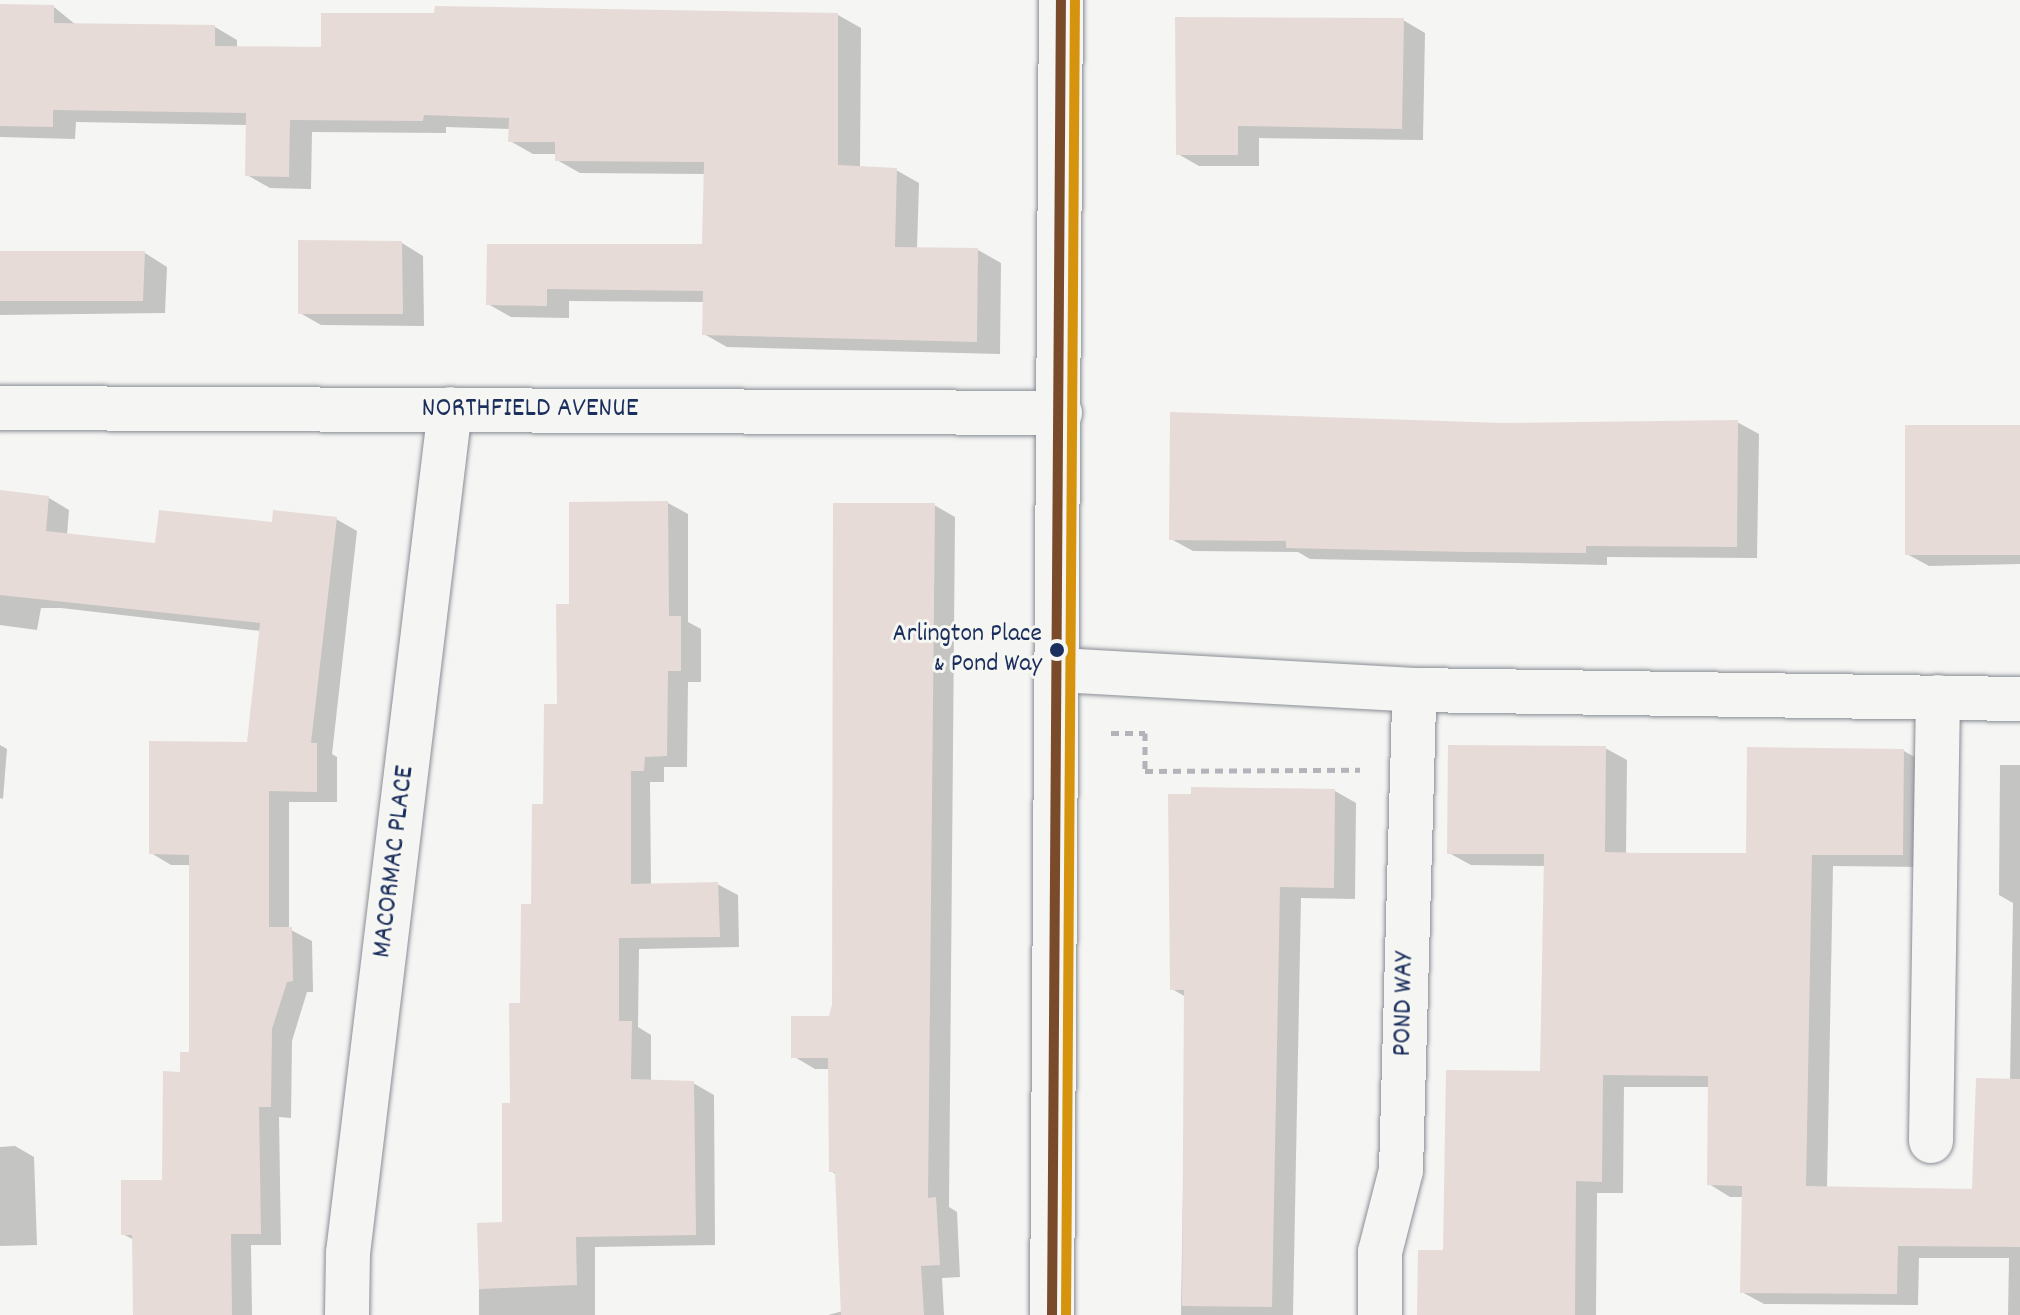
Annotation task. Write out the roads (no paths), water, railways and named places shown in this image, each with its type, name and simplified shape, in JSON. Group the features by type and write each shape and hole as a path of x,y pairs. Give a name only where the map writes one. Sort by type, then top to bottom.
{"street":[{"path":"1052,1315 1059,670 1061,0"},
{"name":"NORTHFIELD AVENUE","path":"0,408 1060,413"},
{"name":"MACORMAC PLACE","path":"347,1315 348,1253 450,409"},
{"path":"1059,670 1414,690 2020,699"},
{"name":"POND WAY","path":"1380,1315 1380,1252 1401,1170 1414,690"},
{"path":"1931,1141 1938,697"}],"place":[{"name":"Arlington Place & Pond Way","path":"1057,650"}]}
